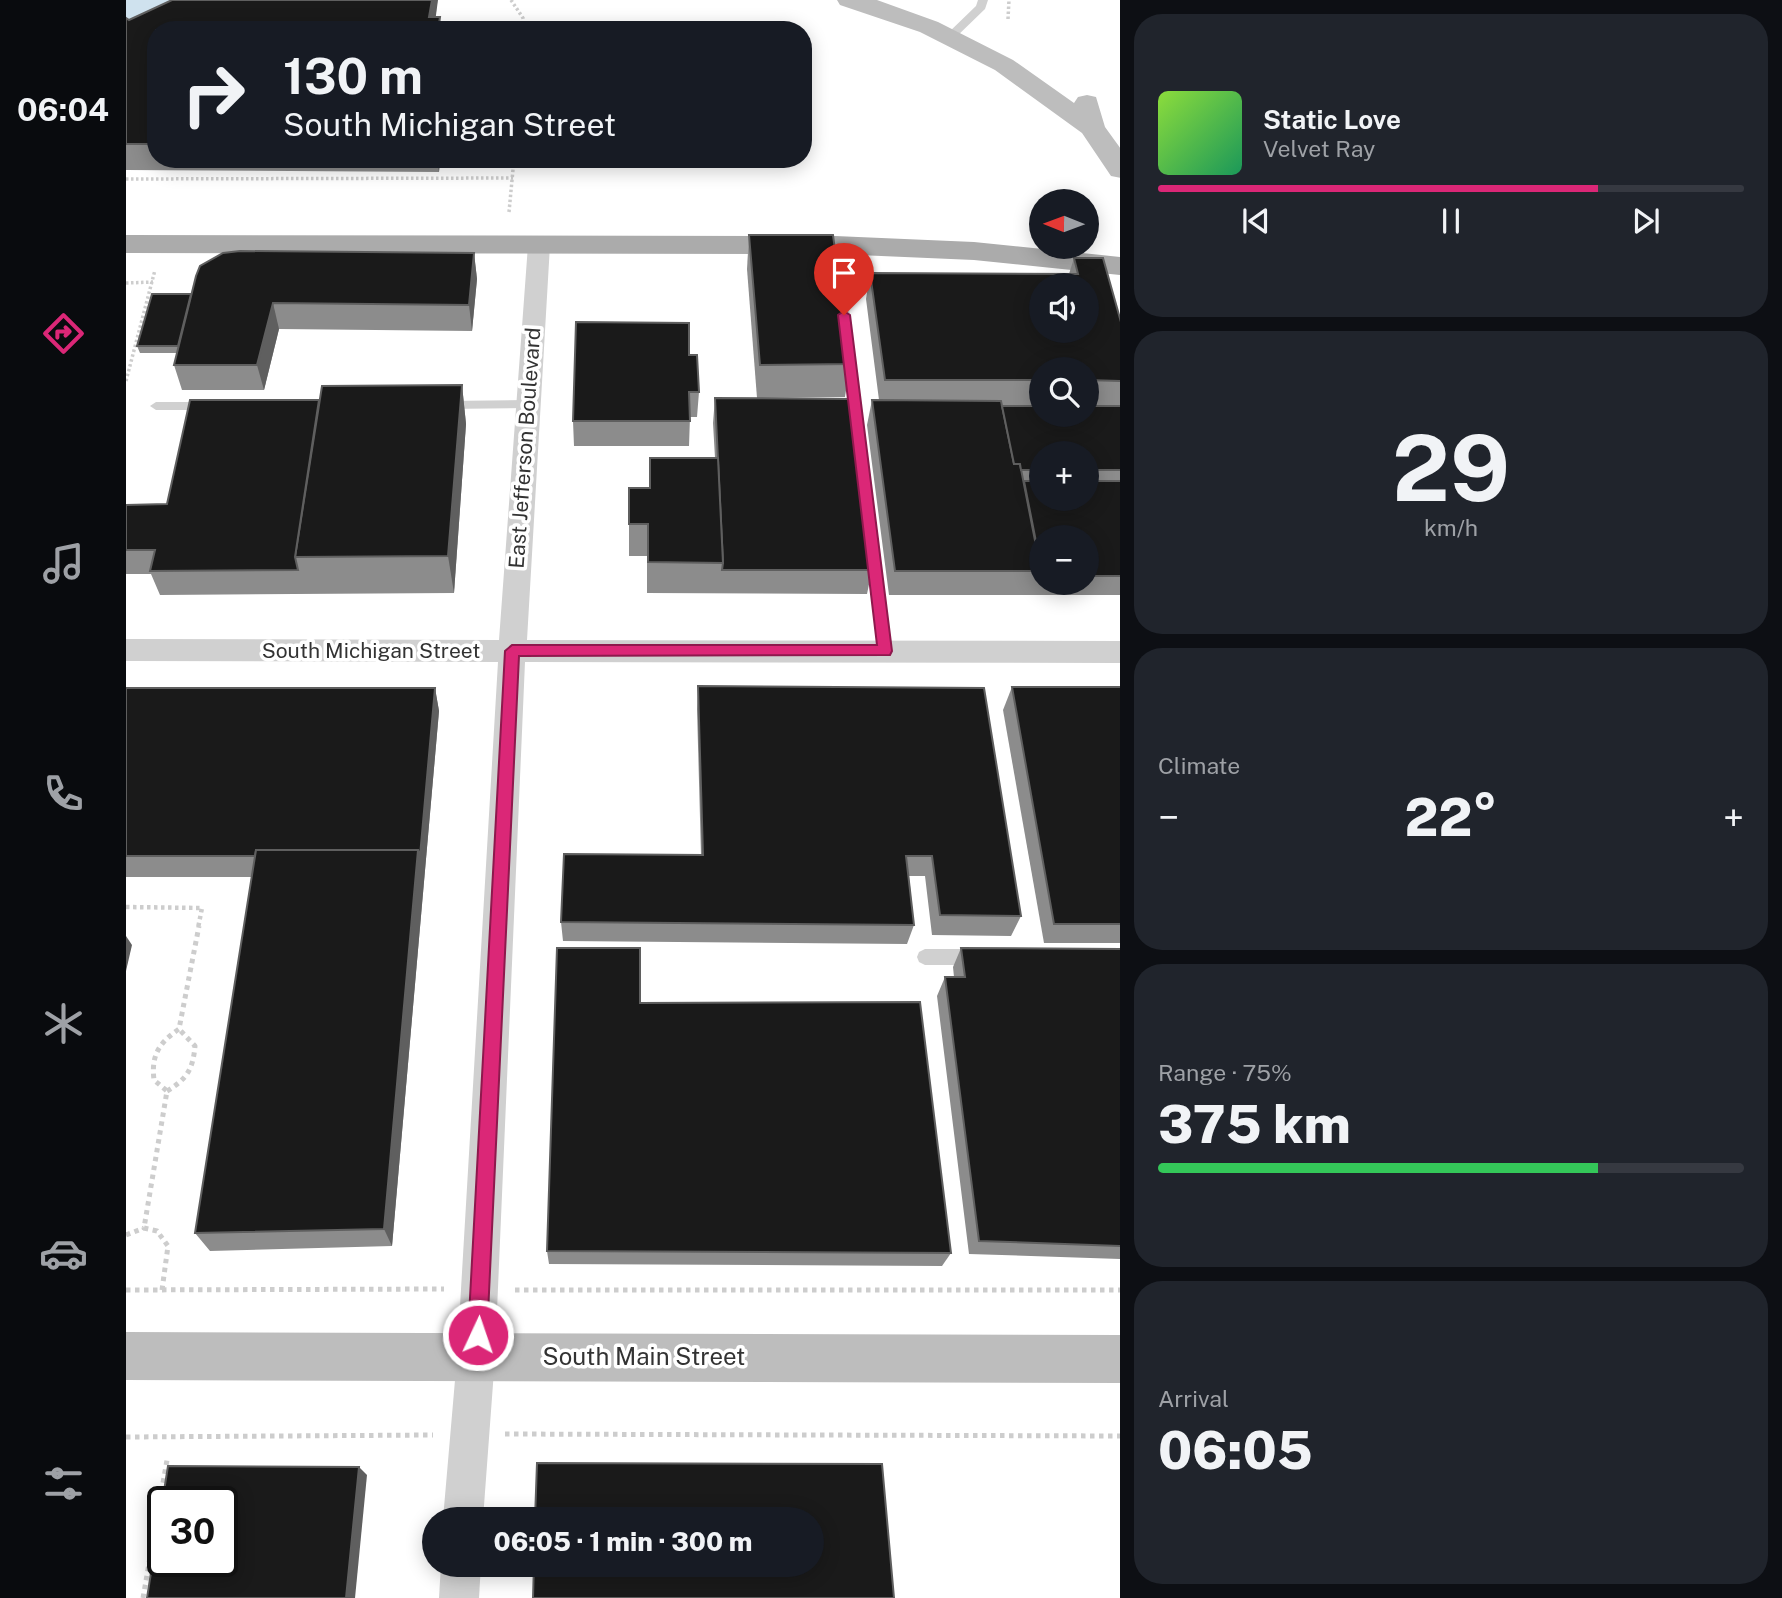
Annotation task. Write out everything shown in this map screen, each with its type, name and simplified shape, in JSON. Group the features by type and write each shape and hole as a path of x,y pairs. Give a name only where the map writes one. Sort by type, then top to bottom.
{"main road":[{"path":"126,244 835,245 974,251 1120,265"}],"street":[{"path":"849,0 912,20 1002,64 1062,110 1093,127"},
{"path":"921,0 988,16"},
{"path":"1066,80 1088,104 1093,127 1120,168"},
{"name":"East Jefferson Boulevard","path":"464,1507 477,1357 512,651 539,245"},
{"name":"South Michigan Street","path":"126,650 1120,652"},
{"name":"South Main Street","path":"128,1364 477,1357 1120,1359"},
{"path":"459,1598 460,1577"}],"lane":[{"path":"950,37 988,16"},
{"path":"835,245 885,651"},
{"path":"430,405 527,404"},
{"path":"156,406 224,406"},
{"path":"925,957 995,957"}],"path":[{"path":"511,0 524,21"},
{"path":"988,16 1009,0"},
{"path":"509,212 514,168"},
{"path":"126,178 513,178"},
{"path":"126,381 153,282 155,260"},
{"path":"126,282 153,282"},
{"path":"126,907 202,908 179,1030 158,1043 151,1064 153,1080 167,1091"},
{"path":"144,1228 167,1091 185,1080 193,1070 195,1046 179,1030"},
{"path":"126,1235 144,1228 157,1231 168,1246 162,1290"},
{"path":"126,1290 430,1289"},
{"path":"509,1290 1120,1290"},
{"path":"502,1434 1120,1436"},
{"path":"126,1437 420,1435"},
{"path":"143,1598 167,1460"}],"water":[{"path":"126,0 212,0 164,21 147,21 147,29 126,38"}],"building":[{"path":"172,0 432,0 429,17 440,17 439,21 147,21 147,144 126,144 126,18 129,20"},
{"path":"749,235 833,235 850,364 760,365"},
{"path":"223,253 474,253 469,305 273,303 257,365 174,365 200,266"},
{"path":"1103,258 1120,318 1120,381 1099,380 1099,357 1029,357 1029,380 885,380 870,273 1029,274 1029,343 1099,343 1099,273 1078,273 1074,259"},
{"path":"152,294 191,294 178,346 137,346"},
{"path":"576,322 689,323 689,355 697,355 699,392 689,392 690,421 573,421"},
{"path":"462,385 448,556 295,557 322,386"},
{"path":"715,398 852,399 872,570 722,570"},
{"path":"190,400 319,400 295,557 298,570 150,571 155,550 126,550 126,505 167,504"},
{"path":"872,400 1001,401 1014,464 1020,464 1032,525 1029,525 1029,571 895,571"},
{"path":"1002,406 1029,406 1029,427 1099,427 1099,406 1120,406 1120,470 1099,470 1099,441 1029,441 1029,470 1021,470 1020,464 1014,464"},
{"path":"650,458 718,458 723,563 648,562 648,524 629,524 629,488 650,488"},
{"path":"1024,481 1029,481 1029,506"},
{"path":"1099,481 1120,481 1120,576 1099,576 1099,525 1033,525 1030,511 1099,511"},
{"path":"698,686 984,688 1021,916 940,915 932,856 906,856 914,925 561,922 564,854 703,855"},
{"path":"1012,687 1120,687 1120,924 1054,924"},
{"path":"126,688 435,688 420,856 418,850 256,850 255,856 126,856"},
{"path":"256,850 418,850 384,1229 195,1233"},
{"path":"557,948 640,948 640,1003 920,1002 951,1253 547,1251"},
{"path":"961,948 1120,949 1120,1246 979,1241 945,977 965,977"},
{"path":"537,1463 882,1464 894,1598 533,1598 534,1577 824,1577 824,1507 535,1507"},
{"path":"168,1466 359,1467 346,1598 147,1598 150,1577 238,1577 238,1486 165,1486"}],"route":[{"path":"478,1335 512,651 885,651 844,315"}]}
